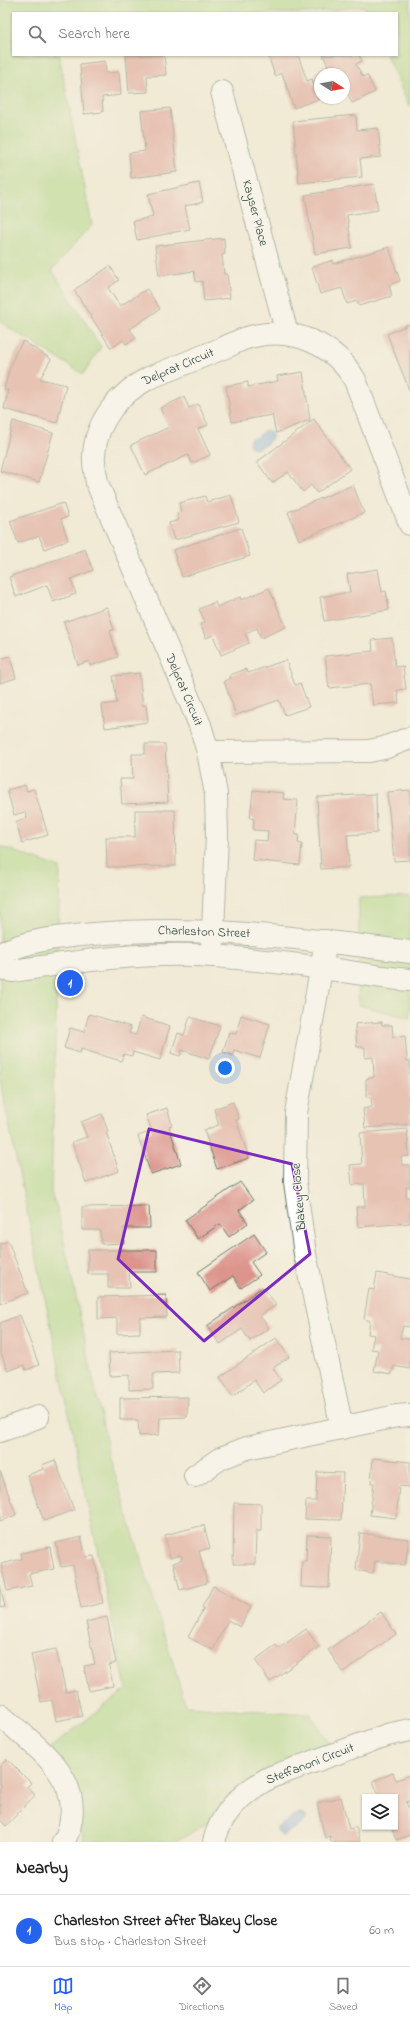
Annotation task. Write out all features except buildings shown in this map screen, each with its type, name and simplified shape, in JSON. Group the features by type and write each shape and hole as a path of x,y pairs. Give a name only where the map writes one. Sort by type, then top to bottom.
{"street":[{"name":"Kayser Place","path":"222,92 287,333"},
{"name":"Delprat Circuit","path":"212,956 216,794 208,752 200,725 97,483 94,456 99,428 114,404 136,385 149,378 253,336 287,333 312,341 333,353 350,370 410,524"},
{"path":"208,752 369,751 384,748 410,738"},
{"name":"Charleston Street","path":"0,954 15,946 64,937 138,930 213,930 326,941 410,952"},
{"name":"Blakey Close","path":"326,941 296,1113 295,1182 305,1254 342,1428"},
{"name":"Charleston Street","path":"0,968 14,971 104,959 212,956 321,968 382,978 410,980"},
{"path":"195,1476 221,1458 247,1448 397,1416 410,1415"},
{"path":"0,1431 38,1417"},
{"path":"0,1715 54,1765 68,1786 73,1808 70,1830 63,1842"},
{"name":"Steffanoni Circuit","path":"214,1842 220,1824 236,1802 258,1784 271,1777 387,1735 410,1730"}],"highlighted area":[{"path":"149,1129 292,1164 310,1254 204,1341 118,1259"}],"green space":[{"path":"0,0 410,0 410,108 386,56 398,56 398,12 367,12 364,6 319,12 12,12 12,56 59,56 92,225 52,270 101,347 83,374 0,322"},
{"path":"0,846 60,868 51,1193 57,1208 110,1458 186,1706 310,1714 332,1747 176,1842 85,1842 50,1748 126,1689 0,1081"},
{"path":"410,896 410,1018 358,1005 359,898"}],"water":[{"path":"268,430 273,435 266,444 255,449 249,445 250,439 257,437 264,431"},
{"path":"299,1813 303,1813 307,1819 284,1836 280,1835 276,1828"}],"place":[{"name":"Charleston Street after Blakey Close","path":"70,983"}]}
